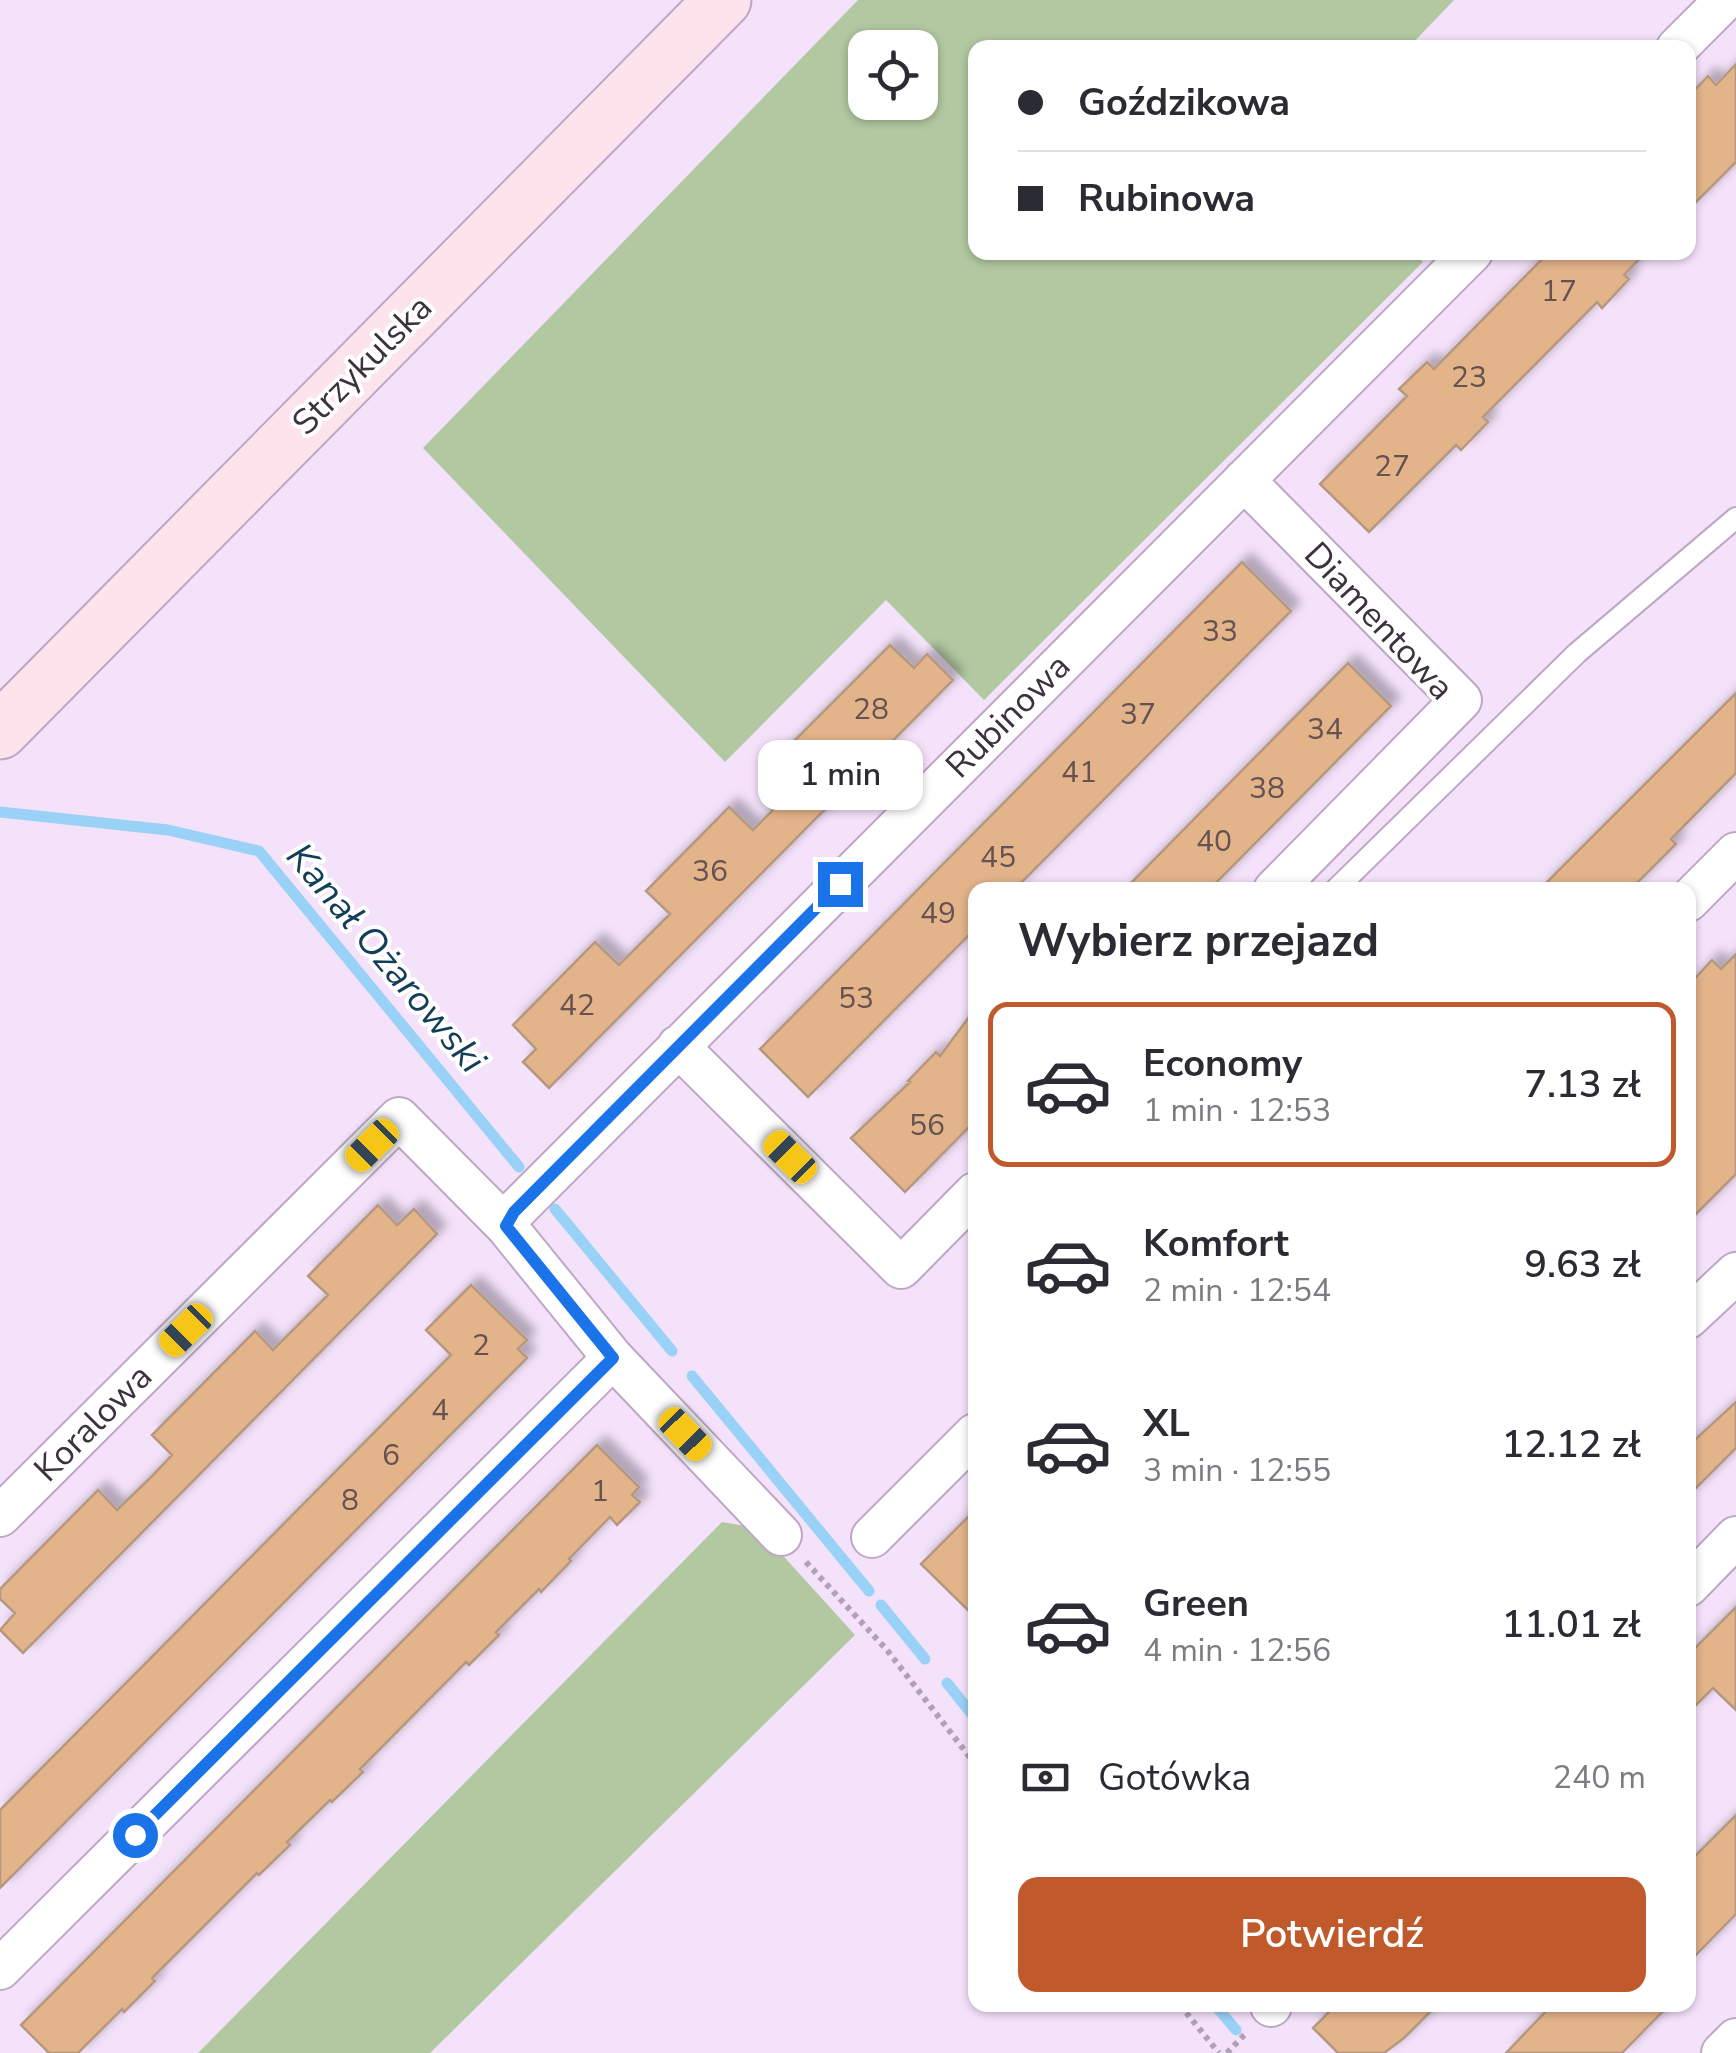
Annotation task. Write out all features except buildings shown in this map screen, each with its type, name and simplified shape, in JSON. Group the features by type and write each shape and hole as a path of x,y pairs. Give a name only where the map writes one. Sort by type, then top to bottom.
{"street":[{"name":"Strzykulska","path":"0,731 724,0"},
{"path":"1685,40 1725,0"},
{"name":"Rubinowa","path":"506,1226 514,1212 678,1046 1464,260"},
{"name":"Diamentowa","path":"1244,480 1461,700 1282,882"},
{"path":"1696,893 1736,853"},
{"path":"678,1046 901,1268 968,1200"},
{"name":"Koralowa","path":"0,1516 399,1118 506,1226"},
{"path":"506,1226 613,1358 781,1535"},
{"path":"1696,1310 1736,1273"},
{"path":"0,1969 613,1358"},
{"path":"872,1537 968,1441"},
{"path":"1696,1578 1736,1537"},
{"path":"1722,2053 1736,2039"}],"lane":[{"path":"1343,882 1577,652 1736,518"}],"path":[{"path":"781,1535 887,1650 968,1755"},
{"path":"1186,2012 1219,2053"}],"green space":[{"path":"858,0 1454,0 1416,40 968,40 968,260 1423,262 984,700 886,600 725,762 423,448"},
{"path":"722,1522 758,1528 855,1635 430,2053 198,2053"}],"waterway":[{"name":"Kanał Ożarowski","path":"0,812 168,830 259,851 519,1167"},
{"name":"Kanał Ożarowski","path":"555,1209 672,1351"},
{"name":"Kanał Ożarowski","path":"692,1376 869,1591"},
{"name":"Kanał Ożarowski","path":"881,1605 925,1659"},
{"name":"Kanał Ożarowski","path":"947,1683 968,1709"},
{"name":"Kanał Ożarowski","path":"1221,2012 1236,2030"}],"route":[{"path":"135,1835 613,1358 506,1226 514,1212 840,884"}]}
